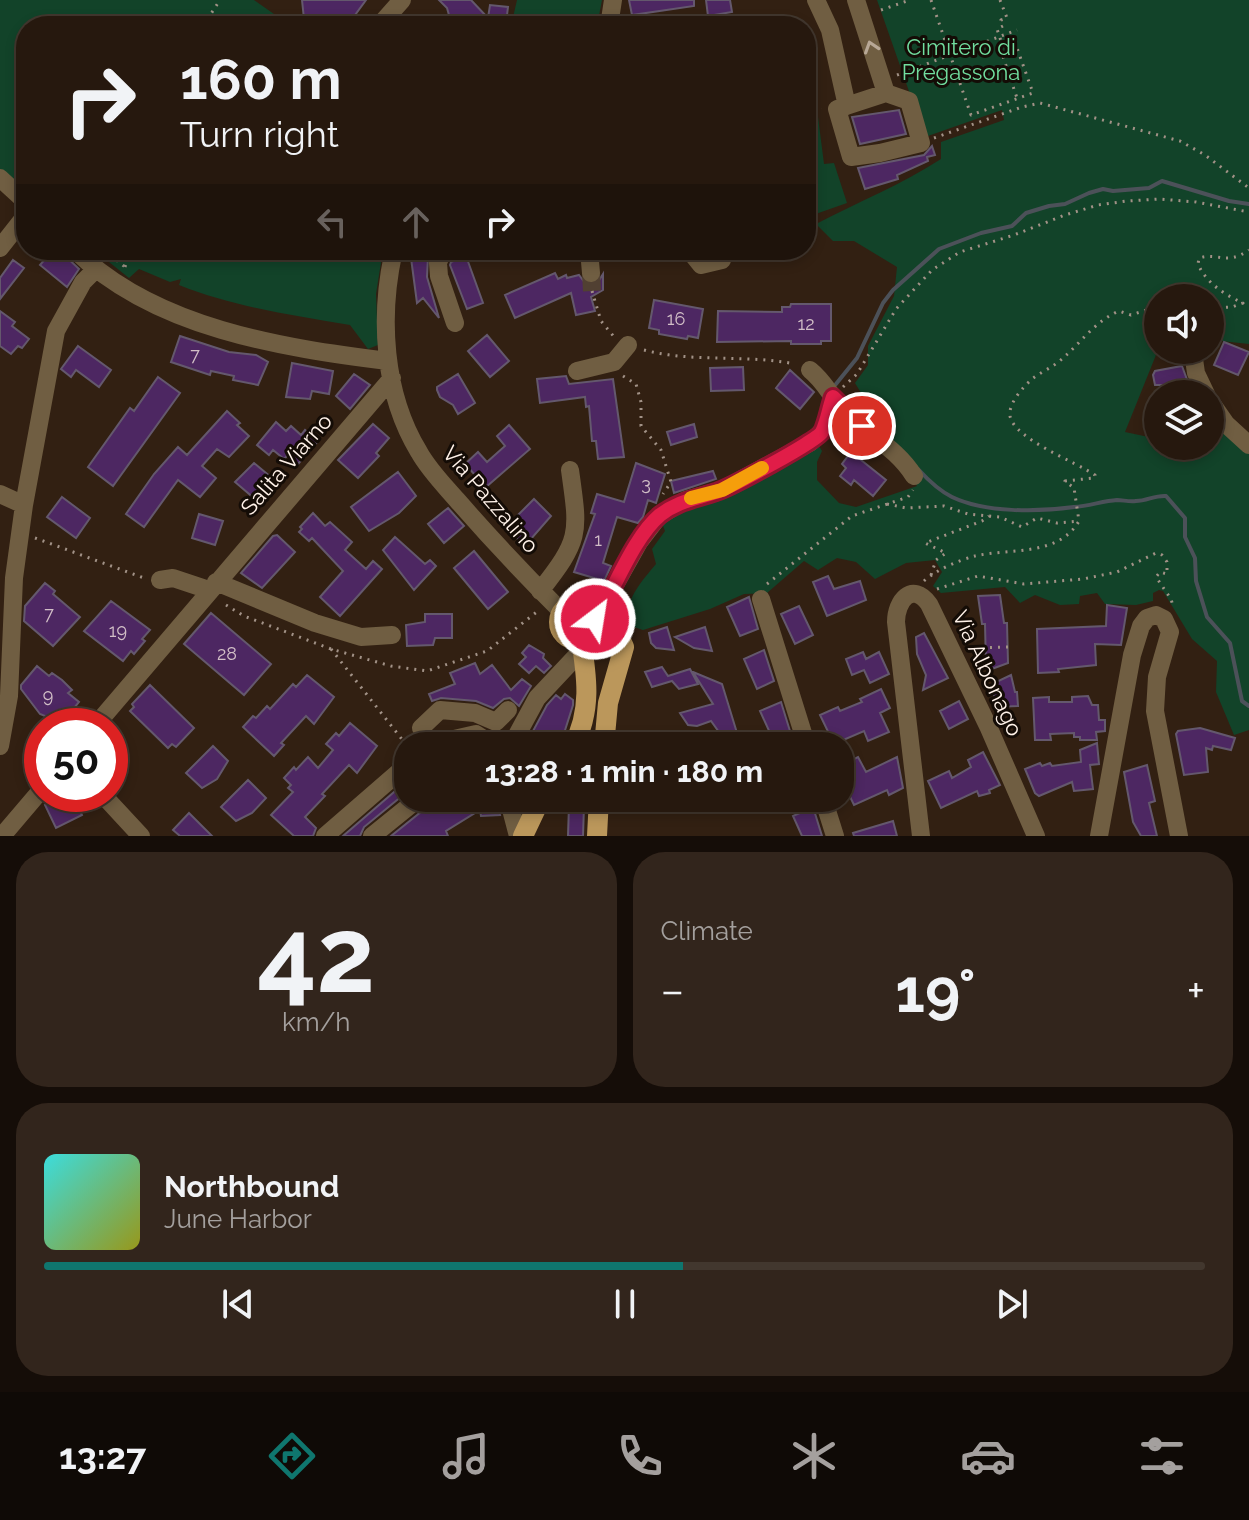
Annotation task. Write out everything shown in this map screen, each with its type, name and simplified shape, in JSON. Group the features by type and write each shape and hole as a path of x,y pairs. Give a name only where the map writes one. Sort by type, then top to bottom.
{"main road":[{"path":"582,645 562,632 559,622 562,612 576,604 587,607 594,620 618,634 624,647 608,703 605,732"},
{"path":"580,732 587,700 582,645 590,634 594,620"},
{"path":"521,836 534,812"},
{"path":"597,836 598,812"}],"street":[{"path":"388,16 402,0"},
{"path":"816,0 830,30 851,157 921,143 909,101 884,87 856,0"},
{"path":"842,107 884,87"},
{"path":"0,178 16,193"},
{"path":"0,248 16,228"},
{"path":"85,260 118,286 199,323 390,370"},
{"name":"Via Pazzalino","path":"392,260 385,305 390,370 406,426 429,467 562,612"},
{"path":"439,260 439,276 455,323"},
{"path":"590,260 591,278"},
{"path":"697,260 701,265 722,260"},
{"path":"0,746 20,532 56,331 83,282 95,270"},
{"path":"577,371 614,362 628,345"},
{"name":"Salita Viarno","path":"110,708 390,370"},
{"path":"810,370 862,426 898,454 914,476"},
{"path":"594,620 639,542 659,516 686,500 722,490 811,442 823,430 833,397"},
{"path":"1224,421 1249,445"},
{"path":"540,591 572,546 576,532 570,470"},
{"path":"0,494 24,505"},
{"path":"160,580 173,578 213,586 361,637 392,635"},
{"path":"916,596 899,603 896,622 921,836"},
{"name":"Via Albonago","path":"916,596 950,648 1036,836"},
{"path":"761,599 803,732"},
{"path":"1099,836 1132,655 1141,626 1147,618 1156,615 1167,623 1170,632 1157,677 1155,711 1179,836"},
{"path":"423,732 421,728 440,710 475,713 496,722 519,716 582,645"},
{"path":"518,732 519,716"},
{"path":"325,836 394,776"},
{"path":"2,836 24,810"},
{"path":"119,812 141,836"},
{"path":"371,836 401,812"},
{"path":"513,812 521,836"},
{"path":"827,812 835,836"},
{"path":"343,818 371,836"},
{"path":"371,836 380,833 384,836"}],"path":[{"path":"881,10 910,0"},
{"path":"931,0 971,115 1033,93 1017,48 1012,50 1009,42 1002,44"},
{"path":"1000,0 1007,18 1001,20 1003,26 997,29 1002,44 999,45 1017,98"},
{"path":"884,87 950,55 1017,30"},
{"path":"921,143 1040,103 1093,120 1180,141 1205,155 1249,188"},
{"path":"833,397 857,374 906,297 932,270 960,252 1098,205 1159,199 1249,212"},
{"path":"1243,303 1228,297 1207,280 1199,269 1198,261 1208,255 1221,259 1238,257 1249,250"},
{"path":"116,260 125,267"},
{"path":"591,278 597,312 605,329 628,345 668,356 749,358 792,363 810,370"},
{"path":"1224,307 1249,302"},
{"path":"931,575 974,556 1040,547 1074,530 1079,521 1074,488 1065,481 1094,478 1095,475 1024,435 1012,422 1010,410 1033,377 1061,360 1081,338 1107,317 1119,311 1131,315 1144,311"},
{"path":"627,368 620,374 636,384 641,402 641,426 661,450 671,482 658,503 659,516"},
{"path":"761,599 758,591 852,516 912,493 916,483 914,476"},
{"path":"883,504 906,508 944,506 968,514 1000,517 1022,527 1037,518 1057,523 1079,521"},
{"path":"916,596 931,575 936,560 946,553 925,543 989,516"},
{"path":"20,532 152,581 160,580"},
{"path":"916,596 978,576 1024,584 1083,579 1117,572 1156,553 1167,562 1167,574 1160,572 1156,577 1171,599 1174,612"},
{"path":"950,648 1009,647"},
{"path":"331,649 396,732"}],"green space":[{"path":"0,0 254,0 277,16 16,16 16,190 0,177"},
{"path":"517,0 602,0 599,16 513,16"},
{"name":"Cimitero di Pregassona","path":"877,0 1249,0 1249,344 1224,341 1224,284 1144,284 1144,364 1152,364 1125,432 1144,436 1144,460 1224,460 1224,429 1249,451 1249,730 1234,735 1216,692 1217,661 1192,639 1163,591 1159,590 1153,593 1153,601 1136,605 1105,604 1097,593 1080,596 1079,604 1060,605 1035,595 1020,603 1005,587 941,593 933,586 942,572 935,560 906,563 875,579 856,562 837,558 818,570 804,561 767,593 744,594 710,609 643,630 628,625 631,599 656,564 652,549 665,531 662,523 665,519 819,446 822,451 817,462 817,480 839,503 856,507 917,486 855,383 868,365 868,346 894,296 897,267 854,241 833,241 816,224 941,159 941,142 1004,120 1002,110 925,137"},
{"path":"816,109 824,164 834,163 847,203 816,214"},
{"path":"106,260 381,260 376,294 378,345 368,349 350,325 263,310 221,299 179,285 181,279 170,282 139,269 129,278"}],"building":[{"path":"302,0 366,0 354,16 304,16"},
{"path":"439,0 471,0 486,16 451,16"},
{"path":"629,0 694,0 694,6 632,15"},
{"path":"706,0 730,0 732,12 708,16"},
{"path":"490,5 508,7 507,16 488,16"},
{"path":"899,110 906,134 860,144 852,117"},
{"path":"932,146 935,155 927,157 928,161 897,175 898,179 865,189 858,168 924,155"},
{"path":"13,260 24,268 0,299 0,278"},
{"path":"44,260 70,260 79,269 67,287 40,265"},
{"path":"411,260 428,260 427,277 439,318 423,298 417,303"},
{"path":"467,260 483,303 467,309 451,262"},
{"path":"555,273 558,279 566,275 567,278 579,275 591,285 598,282 603,274 603,290 591,297 595,311 576,315 571,293 515,318 505,295"},
{"path":"654,300 703,309 698,338 659,334 659,330 649,328"},
{"path":"791,304 831,304 831,341 821,341 821,344 791,344 791,341 717,342 718,311 782,312 782,307 790,307"},
{"path":"0,311 15,322 12,326 29,339 22,348 18,346 11,354 0,346"},
{"path":"487,335 509,361 490,377 468,351"},
{"path":"180,336 229,352 256,355 268,362 258,385 211,371 210,375 171,362"},
{"path":"1224,342 1249,352 1238,375 1214,365 1224,364"},
{"path":"78,346 111,370 99,387 76,370 71,377 61,369"},
{"path":"292,363 333,371 329,394 312,391 310,399 286,397"},
{"path":"1182,366 1187,380 1154,380 1155,371"},
{"path":"743,367 744,390 711,391 710,368"},
{"path":"790,370 814,392 800,409 776,388"},
{"path":"354,374 370,385 350,409 336,396"},
{"path":"458,374 475,403 458,414 453,405 440,397 437,387"},
{"path":"566,376 569,384 613,379 624,457 598,459 585,397 540,403 537,379"},
{"path":"158,377 180,393 113,486 88,467 130,408 134,411"},
{"path":"227,411 249,436 229,457 217,449 202,466 216,478 200,497 178,480 144,527 126,514 154,474 178,447 187,455"},
{"path":"276,422 286,431 291,426 301,435 305,430 318,441 298,464 288,455 284,459 273,450 269,455 257,445"},
{"path":"373,424 389,438 376,453 379,456 358,478 338,460"},
{"path":"694,424 697,437 671,445 667,432"},
{"path":"509,425 530,449 486,487 465,464 478,452 487,462 505,446 497,436"},
{"path":"851,452 886,480 873,496 854,480 851,485 840,476 846,468 842,464"},
{"path":"254,463 278,483 262,505 235,482"},
{"path":"636,463 665,474 656,503 648,500 638,523 617,517 603,563 611,566 604,581 574,572 595,514 591,513 597,494 624,502"},
{"path":"713,471 716,479 674,493 671,481"},
{"path":"398,472 416,496 399,513 369,531 351,507"},
{"path":"62,497 90,518 76,538 47,517"},
{"path":"534,499 551,516 524,547 507,526"},
{"path":"448,508 464,526 444,543 428,524"},
{"path":"313,513 325,526 330,522 352,542 345,550 366,569 373,561 382,569 340,616 320,597 343,571 312,538 309,541 299,532"},
{"path":"199,514 223,521 215,545 192,538"},
{"path":"277,535 295,552 262,588 241,573"},
{"path":"395,537 425,564 430,560 436,566 414,590 383,550"},
{"path":"474,551 508,592 488,609 454,568"},
{"path":"828,576 834,589 860,581 866,600 827,616 813,582"},
{"path":"45,583 80,617 53,646 24,621 25,606"},
{"path":"1000,595 1004,623 1007,623 1008,663 989,670 989,665 986,665 985,624 982,624 978,596"},
{"path":"749,597 758,629 740,636 727,607"},
{"path":"111,601 150,630 134,654 131,651 123,661 84,631"},
{"path":"1107,605 1127,608 1121,645 1095,644 1096,665 1038,673 1037,629 1106,626"},
{"path":"799,606 813,635 795,644 781,614"},
{"path":"211,613 271,664 244,695 184,644"},
{"path":"425,614 452,614 452,638 435,638 433,645 407,646 406,625 425,622"},
{"path":"667,627 674,650 656,648 651,643 649,633"},
{"path":"705,627 712,651 694,648 675,637"},
{"path":"924,633 948,678 923,690 926,675 917,654 916,637"},
{"path":"529,645 544,654 543,658 551,666 544,673 536,666 529,673 519,664 526,657 522,653"},
{"path":"764,650 774,681 757,689 744,659"},
{"path":"863,652 866,659 879,652 889,674 870,683 864,670 852,675 846,659"},
{"path":"475,663 480,674 492,665 511,690 522,679 531,686 519,706 510,698 493,708 476,701 441,698 432,701 429,694 455,684 450,673"},
{"path":"37,666 49,676 52,673 62,680 72,690 68,693 79,702 74,708 35,708 21,685"},
{"path":"662,667 668,676 690,669 698,684 679,689 672,681 652,687 645,672"},
{"path":"693,672 722,684 737,732 719,732 711,721 697,726 688,725 680,713 713,704"},
{"path":"307,675 334,697 314,724 306,716 281,743 284,745 274,756 243,727 267,706 270,709 293,684 296,687"},
{"path":"1011,675 1018,706 996,707 992,684"},
{"path":"150,685 194,728 176,747 172,744 168,748 130,711 134,707 132,704"},
{"path":"881,689 890,708 880,713 889,732 868,741 864,731 854,735 854,732 828,732 820,715 838,707 840,711 862,702 860,699"},
{"path":"565,694 573,700 564,732 533,732 547,705 556,695 561,699"},
{"path":"1088,696 1092,705 1098,705 1099,720 1105,720 1105,731 1096,732 1097,740 1080,740 1080,737 1074,737 1074,733 1050,734 1051,740 1035,740 1033,698 1049,697 1049,702 1072,702 1072,697"},
{"path":"959,701 968,719 949,729 940,711"},
{"path":"781,702 790,732 770,732 760,711"},
{"path":"350,723 377,746 357,773 349,765 305,817 316,828 313,836 294,836 271,815 293,792 284,778 308,757 318,768 333,750 326,744 336,733 339,736"},
{"path":"1200,728 1235,738 1231,750 1213,746 1212,750 1206,748 1208,772 1184,775 1176,734 1178,731"},
{"path":"1097,743 1099,764 1090,765 1093,789 1074,791 1072,782 1039,796 1035,793 1025,769 1040,763 1042,766 1050,763 1052,766 1081,762 1080,750"},
{"path":"213,746 228,761 217,779 202,788 186,773"},
{"path":"983,752 1000,785 989,790 990,793 979,796 977,791 941,808 928,781 949,771 952,778 971,767 968,760"},
{"path":"858,757 866,772 897,757 903,788 889,795 887,790 854,805 854,759"},
{"path":"1147,765 1155,801 1149,803 1157,836 1141,836 1133,822 1124,772"},
{"path":"248,780 266,798 252,813 236,821 221,807"},
{"path":"394,792 394,802 364,827 360,836 343,836"},
{"path":"48,812 81,812 82,815 56,828"},
{"path":"421,812 477,812 446,831 448,836 391,836"},
{"path":"480,812 499,812 500,815 481,816"},
{"path":"569,812 584,812 583,836 568,836"},
{"path":"815,812 822,836 802,836 793,816"},
{"path":"189,813 212,836 180,836 173,830"},
{"path":"893,821 897,836 854,836 853,833"}],"waterway":[{"path":"836,384 857,358 883,303 893,290 939,249 981,233 1012,226 1026,213 1065,204 1103,189 1149,188 1162,181 1249,204"},
{"path":"918,469 952,497 996,509 1044,510 1166,496 1185,518 1185,537 1195,558 1196,581 1207,617 1230,643 1242,701 1249,706"}],"tunnel":[{"path":"591,273 592,291"}],"slow traffic":[{"path":"691,498 722,490 762,468"}],"route":[{"path":"595,619 639,542 653,522 669,509 686,500 722,490 811,442 823,430 833,397 862,426"}]}
